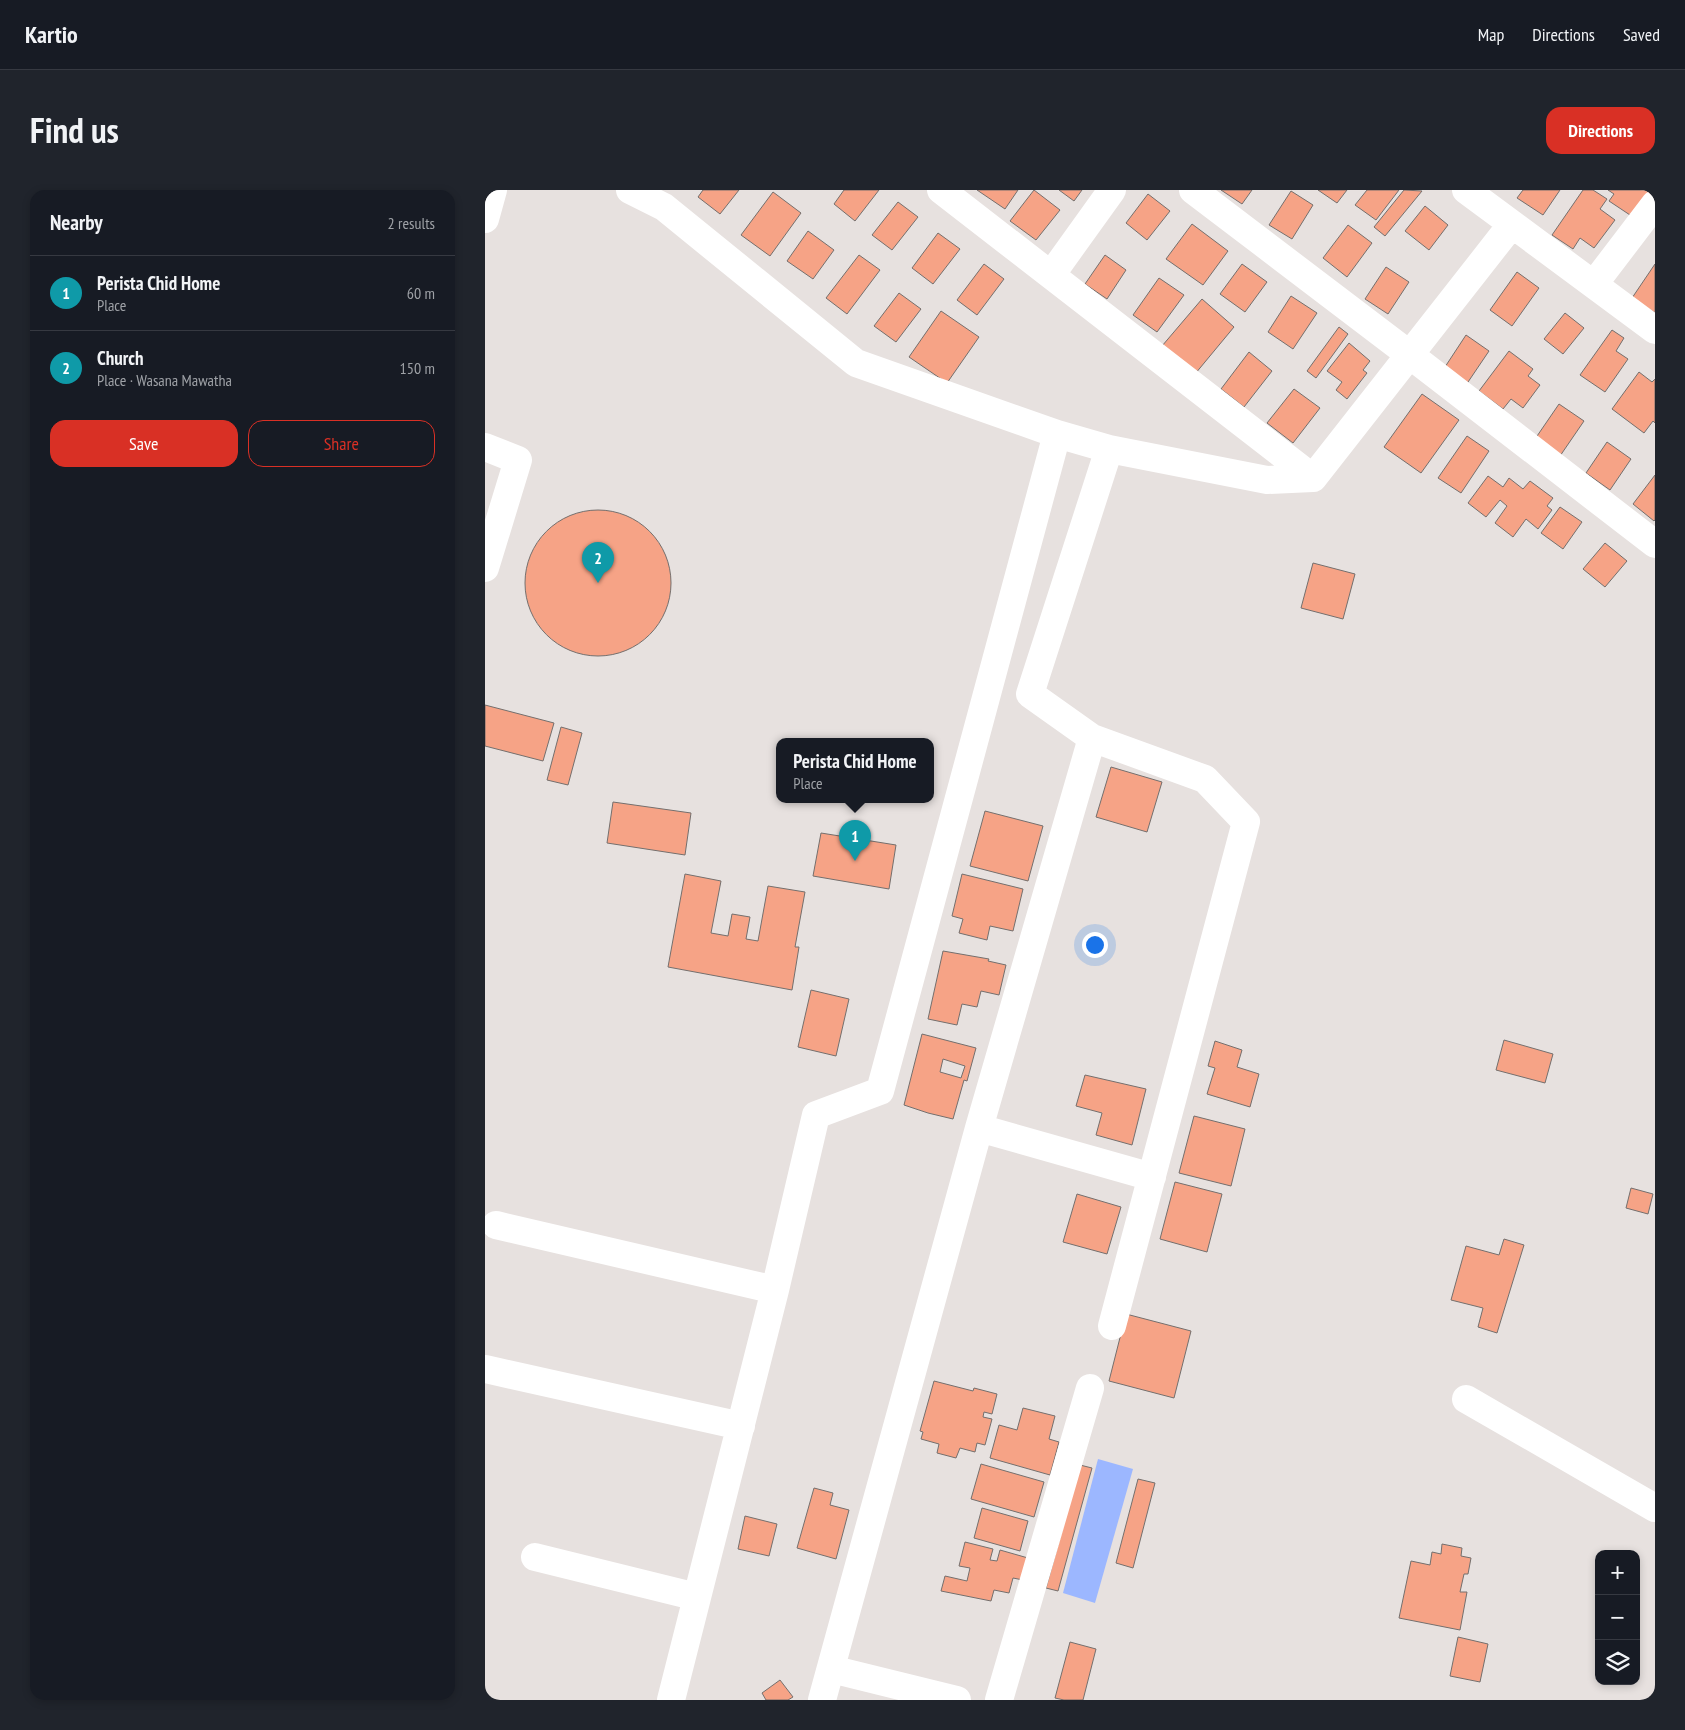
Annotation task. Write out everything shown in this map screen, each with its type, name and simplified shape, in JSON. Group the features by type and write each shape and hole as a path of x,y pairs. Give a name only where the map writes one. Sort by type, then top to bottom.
{"street":[{"path":"485,219 493,190"},
{"path":"630,190 670,198 856,363 1057,434 1109,449 1267,480 1313,478 1512,224"},
{"path":"941,190 1313,478"},
{"path":"1051,275 1112,190"},
{"path":"1193,190 1655,544"},
{"path":"1467,190 1655,330"},
{"path":"1593,284 1655,204"},
{"path":"671,1700 775,1290 817,1115 880,1091 1057,434"},
{"path":"485,447 518,460 485,568"},
{"path":"1109,449 1030,694 1091,738 1205,779 1245,822 1112,1326"},
{"path":"822,1700 979,1128 1091,738"},
{"path":"979,1128 1152,1177"},
{"path":"495,1225 775,1290"},
{"path":"485,1369 741,1426"},
{"path":"999,1700 1090,1388"},
{"path":"1466,1399 1655,1508"},
{"path":"535,1556 697,1597"},
{"path":"831,1669 957,1700"}],"water":[{"path":"1098,1459 1133,1469 1095,1603 1063,1593"}],"building":[{"path":"703,190 739,190 720,214 698,197"},
{"path":"844,190 879,190 855,221 834,204"},
{"path":"977,190 1018,190 1005,209"},
{"path":"1034,190 1060,210 1036,240 1010,221"},
{"path":"1059,190 1082,190 1074,201"},
{"path":"1221,190 1252,190 1242,204"},
{"path":"1318,190 1347,190 1337,203"},
{"path":"1367,190 1399,190 1376,220 1355,205"},
{"path":"1404,190 1422,191 1385,236 1374,227"},
{"path":"1523,190 1560,190 1543,215 1517,198"},
{"path":"1583,190 1593,190 1607,199 1600,209 1615,220 1594,248 1580,238 1573,249 1552,235"},
{"path":"1608,190 1654,190 1633,217 1609,201 1614,194"},
{"path":"1291,191 1313,205 1292,239 1269,225"},
{"path":"773,192 801,213 770,256 741,235"},
{"path":"1148,194 1170,211 1147,240 1126,223"},
{"path":"898,202 918,217 892,250 872,235"},
{"path":"1425,206 1448,225 1429,250 1405,231"},
{"path":"1192,224 1228,251 1203,285 1166,259"},
{"path":"1348,225 1372,243 1347,277 1323,258"},
{"path":"808,231 834,250 813,279 787,261"},
{"path":"938,233 960,249 933,284 912,268"},
{"path":"859,255 880,270 847,314 826,298"},
{"path":"1105,255 1126,270 1107,299 1085,284"},
{"path":"984,264 1004,279 977,315 957,300"},
{"path":"1242,264 1267,282 1245,312 1220,294"},
{"path":"1655,264 1655,313 1632,298"},
{"path":"1386,267 1409,282 1388,314 1365,299"},
{"path":"1517,272 1539,288 1512,326 1490,310"},
{"path":"1159,278 1184,295 1157,332 1133,315"},
{"path":"899,293 921,309 896,342 874,326"},
{"path":"1291,296 1317,313 1293,349 1268,332"},
{"path":"1202,299 1234,327 1195,374 1162,346"},
{"path":"941,311 979,337 947,383 909,357"},
{"path":"1565,313 1584,328 1563,354 1544,339"},
{"path":"1339,327 1348,334 1316,378 1307,371"},
{"path":"1612,330 1624,338 1616,351 1628,359 1605,392 1580,375"},
{"path":"1466,335 1489,351 1466,385 1443,370"},
{"path":"1349,343 1370,361 1363,370 1367,373 1347,399 1336,390 1342,382 1327,371"},
{"path":"1509,351 1533,369 1528,376 1540,385 1523,408 1511,399 1503,409 1479,391"},
{"path":"1249,352 1272,371 1244,407 1221,389"},
{"path":"1639,372 1652,382 1655,379 1655,423 1653,421 1644,433 1612,409"},
{"path":"1294,389 1320,408 1293,443 1267,423"},
{"path":"1422,394 1459,420 1421,473 1384,447"},
{"path":"1559,404 1584,421 1560,456 1535,439"},
{"path":"1467,436 1489,451 1461,493 1438,478"},
{"path":"1607,442 1631,459 1610,490 1586,473"},
{"path":"1655,475 1655,520 1654,521 1633,504"},
{"path":"1488,476 1503,487 1509,478 1523,489 1530,481 1553,498 1547,506 1552,510 1538,529 1526,519 1513,537 1495,523 1507,506 1500,500 1486,517 1468,503"},
{"path":"1560,507 1582,522 1563,549 1541,533"},
{"path":"598,510 626,515 650,531 666,555 671,583 666,611 650,635 626,651 598,656 570,651 546,635 530,611 525,583 530,555 546,531 570,515"},
{"path":"1605,543 1627,561 1605,587 1583,569"},
{"path":"1313,563 1355,574 1343,619 1301,608"},
{"path":"485,705 554,723 543,761 485,746"},
{"path":"561,727 582,733 568,785 547,780"},
{"path":"1111,767 1162,782 1147,832 1096,817"},
{"path":"613,802 691,813 685,855 607,843"},
{"path":"985,811 1043,826 1028,881 970,866"},
{"path":"821,833 896,845 889,889 813,876"},
{"path":"685,874 721,881 711,933 728,936 732,914 750,917 746,939 758,941 768,886 805,892 795,947 799,947 792,990 668,967"},
{"path":"962,874 1023,889 1013,931 990,926 987,940 959,933 963,919 952,916"},
{"path":"943,951 989,959 988,961 1006,965 999,995 981,991 977,1007 962,1004 957,1025 928,1019"},
{"path":"811,990 849,999 836,1056 798,1047"},
{"path":"922,1034 976,1048 967,1081 964,1080 953,1119 904,1105","holes":["943,1059 965,1066 961,1078 940,1072"]},
{"path":"1504,1040 1553,1054 1545,1083 1496,1070"},
{"path":"1215,1041 1242,1050 1237,1067 1259,1074 1250,1107 1207,1094 1215,1068 1208,1066"},
{"path":"1085,1075 1146,1089 1132,1145 1096,1135 1102,1113 1076,1106"},
{"path":"1194,1116 1245,1129 1231,1186 1179,1173"},
{"path":"1175,1182 1222,1194 1207,1252 1160,1239"},
{"path":"1631,1188 1653,1194 1648,1214 1626,1208"},
{"path":"1077,1194 1121,1207 1107,1254 1063,1242"},
{"path":"1504,1239 1524,1245 1497,1333 1478,1327 1483,1308 1451,1300 1466,1246 1499,1255"},
{"path":"1126,1314 1191,1331 1174,1398 1109,1381"},
{"path":"934,1381 973,1391 974,1388 997,1394 992,1414 984,1412 983,1417 992,1419 985,1445 977,1443 975,1452 960,1448 956,1458 937,1453 939,1444 921,1439 923,1432 920,1431"},
{"path":"1023,1408 1055,1416 1049,1439 1059,1442 1050,1475 990,1458 999,1425 1017,1430"},
{"path":"981,1464 1044,1482 1034,1517 971,1499"},
{"path":"1080,1465 1092,1468 1058,1591 1046,1588"},
{"path":"1138,1479 1155,1483 1133,1568 1116,1563"},
{"path":"814,1488 833,1493 830,1505 849,1510 836,1559 797,1548"},
{"path":"982,1508 1028,1521 1020,1551 974,1538"},
{"path":"745,1516 777,1524 769,1556 738,1549"},
{"path":"965,1542 993,1549 990,1560 997,1561 1000,1550 1028,1558 1023,1580 1013,1578 1009,1593 994,1590 991,1601 941,1591 945,1576 967,1581 970,1568 959,1566"},
{"path":"1442,1544 1462,1548 1461,1556 1471,1558 1468,1574 1464,1574 1460,1592 1467,1592 1460,1630 1399,1618 1411,1561 1430,1565 1432,1552 1441,1554"},
{"path":"1458,1637 1488,1644 1480,1682 1450,1676"},
{"path":"1070,1642 1096,1649 1083,1700 1055,1698"},
{"path":"780,1680 793,1697 788,1700 766,1700 762,1693"}],"place":[{"name":"Church","path":"598,583"},
{"name":"Perista Chid Home","path":"855,861"}]}
